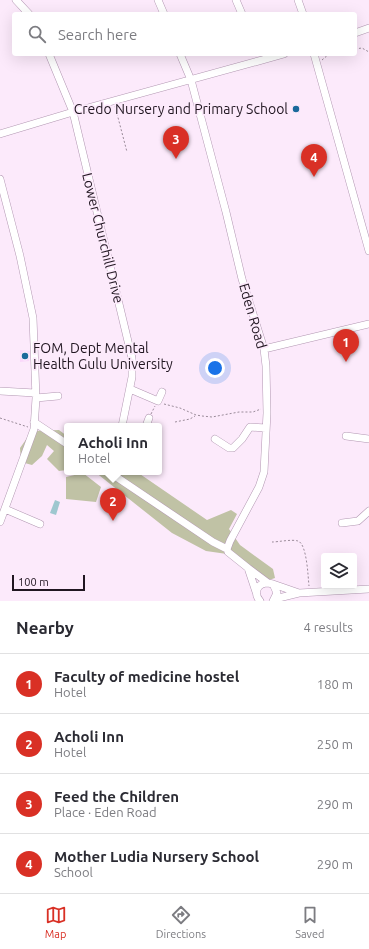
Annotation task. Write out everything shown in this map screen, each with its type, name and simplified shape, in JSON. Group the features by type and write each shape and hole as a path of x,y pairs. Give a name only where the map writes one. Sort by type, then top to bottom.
{"street":[{"path":"16,0 27,12"},
{"path":"158,0 163,12"},
{"path":"236,0 241,12"},
{"path":"298,0 302,12"},
{"path":"357,32 369,28"},
{"name":"Lower Churchill Drive","path":"50,56 73,112 132,358 132,377 123,423"},
{"name":"Eden Road","path":"181,56 190,80 226,212 242,279 264,349 266,366 267,407 265,467 263,477 227,550"},
{"path":"0,134 73,112 190,80 260,58 272,56"},
{"path":"315,56 369,251"},
{"path":"0,179 20,256 33,318 36,396 34,426 0,522"},
{"path":"264,349 369,324"},
{"path":"130,389 158,402 162,392"},
{"path":"0,391 36,396 58,396"},
{"path":"147,423 149,418"},
{"path":"34,426 64,442"},
{"path":"215,439 229,448 233,448 242,439 250,427 266,428"},
{"path":"346,436 369,439"},
{"path":"113,475 227,550 270,584 277,593 274,600"},
{"path":"5,509 40,524"},
{"path":"342,523 358,521 369,511"},
{"path":"248,568 257,598"},
{"path":"257,598 260,585 270,584 300,593"},
{"path":"274,600 300,593 369,589"}],"path":[{"path":"357,49 362,48 369,52"},
{"path":"317,65 327,56"},
{"path":"114,101 127,152"},
{"path":"149,418 158,402 168,406 180,408 196,415 212,417 239,412 253,412 267,407"},
{"path":"175,422 190,419 196,415"},
{"path":"0,418 34,426"},
{"path":"272,542 298,541 302,544 305,551 310,592"}],"shaded area":[{"name":"FOM, Dept Mental Health Gulu University","path":"20,350 30,351 29,361 20,362"}],"green space":[{"path":"59,430 64,434 64,470 59,471 47,459 54,451 47,445 42,456 32,465 21,462 20,448 32,431"},
{"path":"86,475 101,487 96,502 66,499 66,477"},
{"path":"99,475 141,475 207,520 231,510 237,514 229,529 240,545 273,569 275,578 269,580 234,555 206,551 172,533"}],"water":[{"path":"55,500 60,502 56,515 50,513"}],"place":[{"name":"Credo Nursery and Primary School","path":"296,109"},
{"name":"Feed the Children","path":"176,159"},
{"name":"Mother Ludia Nursery School","path":"314,177"},
{"name":"FOM, Dept Mental Health Gulu University","path":"25,356"},
{"name":"Faculty of medicine hostel","path":"346,362"},
{"name":"Acholi Inn","path":"113,521"}]}
